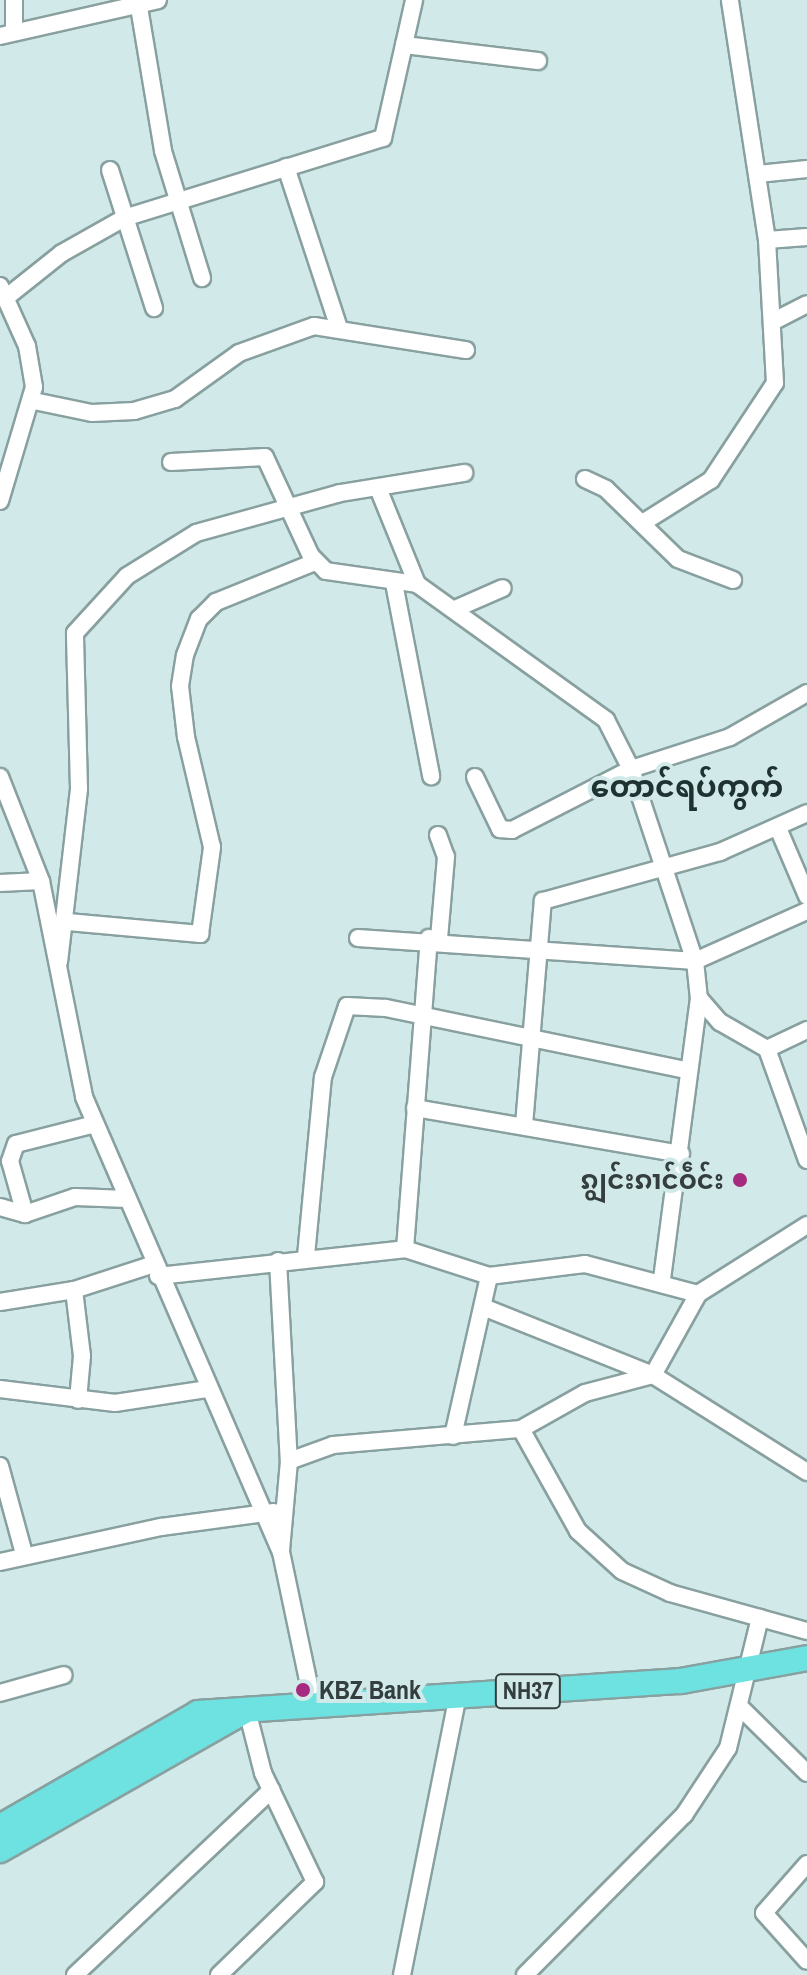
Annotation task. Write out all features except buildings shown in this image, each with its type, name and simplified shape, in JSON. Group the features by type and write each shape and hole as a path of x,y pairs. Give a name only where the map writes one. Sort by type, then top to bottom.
{"highway":[{"name":"NH37","path":"0,1827 198,1713 681,1681 807,1658"},
{"name":"NH37","path":"0,1850 247,1710"}],"street":[{"path":"14,0 7,34 120,4 139,7 158,0"},
{"path":"0,501 34,401 33,369 4,291 124,218 383,138 414,0"},
{"path":"644,522 711,480 763,410 775,383 774,321 767,240 730,0"},
{"path":"139,7 178,200 202,278"},
{"path":"404,45 538,61"},
{"path":"286,167 338,325"},
{"path":"758,174 807,169"},
{"path":"110,170 154,308"},
{"path":"767,240 807,237"},
{"path":"774,321 807,304"},
{"path":"34,401 92,413 134,411 175,399 239,353 338,325 466,350"},
{"path":"171,462 257,453 292,508 315,562 339,577 417,584 606,720 631,769 695,961 699,998 681,1154 662,1280"},
{"path":"56,976 68,922 79,789 75,633 127,576 170,546 292,508 378,488 464,473"},
{"path":"585,479 644,522 678,559 733,580"},
{"path":"378,488 417,584"},
{"path":"68,922 200,934 212,847 186,737 180,686 185,655 199,619 216,602 315,562"},
{"path":"394,583 431,776"},
{"path":"455,609 503,588"},
{"path":"475,777 506,831 631,769 730,737 807,693"},
{"path":"0,777 41,881 56,976 95,1124 281,1552 313,1704"},
{"path":"524,1125 528,1039 541,946 543,901 663,869 778,828 807,813"},
{"path":"778,828 807,896"},
{"path":"405,1249 422,1015 446,857 438,835"},
{"path":"0,883 41,881"},
{"path":"358,938 434,938 695,961 807,911"},
{"path":"699,998 720,1022 767,1049 807,1160"},
{"path":"306,1256 323,1077 341,1015 359,1003 689,1071"},
{"path":"767,1049 807,1030"},
{"path":"415,1108 681,1154"},
{"path":"25,1214 11,1150 95,1124"},
{"path":"0,1207 25,1214 75,1197 128,1199"},
{"path":"289,1461 333,1445 521,1429 585,1393 653,1375 698,1294 807,1225"},
{"path":"0,1302 74,1290 156,1270 405,1249 489,1276 585,1264 662,1280 698,1294"},
{"path":"278,1261 289,1461 281,1552"},
{"path":"453,1436 489,1276"},
{"path":"74,1290 82,1356 78,1400"},
{"path":"483,1307 653,1375 807,1472"},
{"path":"0,1389 115,1403 208,1389"},
{"path":"521,1429 578,1531 622,1571 670,1593 807,1631"},
{"path":"0,1466 24,1554"},
{"path":"0,1562 24,1554 285,1511"},
{"path":"524,1973 684,1815 728,1748 742,1709 760,1618"},
{"path":"0,1693 64,1675"},
{"path":"402,1975 458,1695"},
{"path":"742,1709 807,1773"},
{"path":"219,1975 315,1882 271,1790 247,1710"},
{"path":"75,1975 271,1790"},
{"path":"807,1864 764,1913 807,1961"}],"place":[{"name":"ၵျွင်းၵၢင်ဝဵင်း","path":"740,1180"},
{"name":"KBZ Bank","path":"303,1690"}],"district":[{"name":"တောင်ရပ်ကွက်","path":"687,786"}]}
